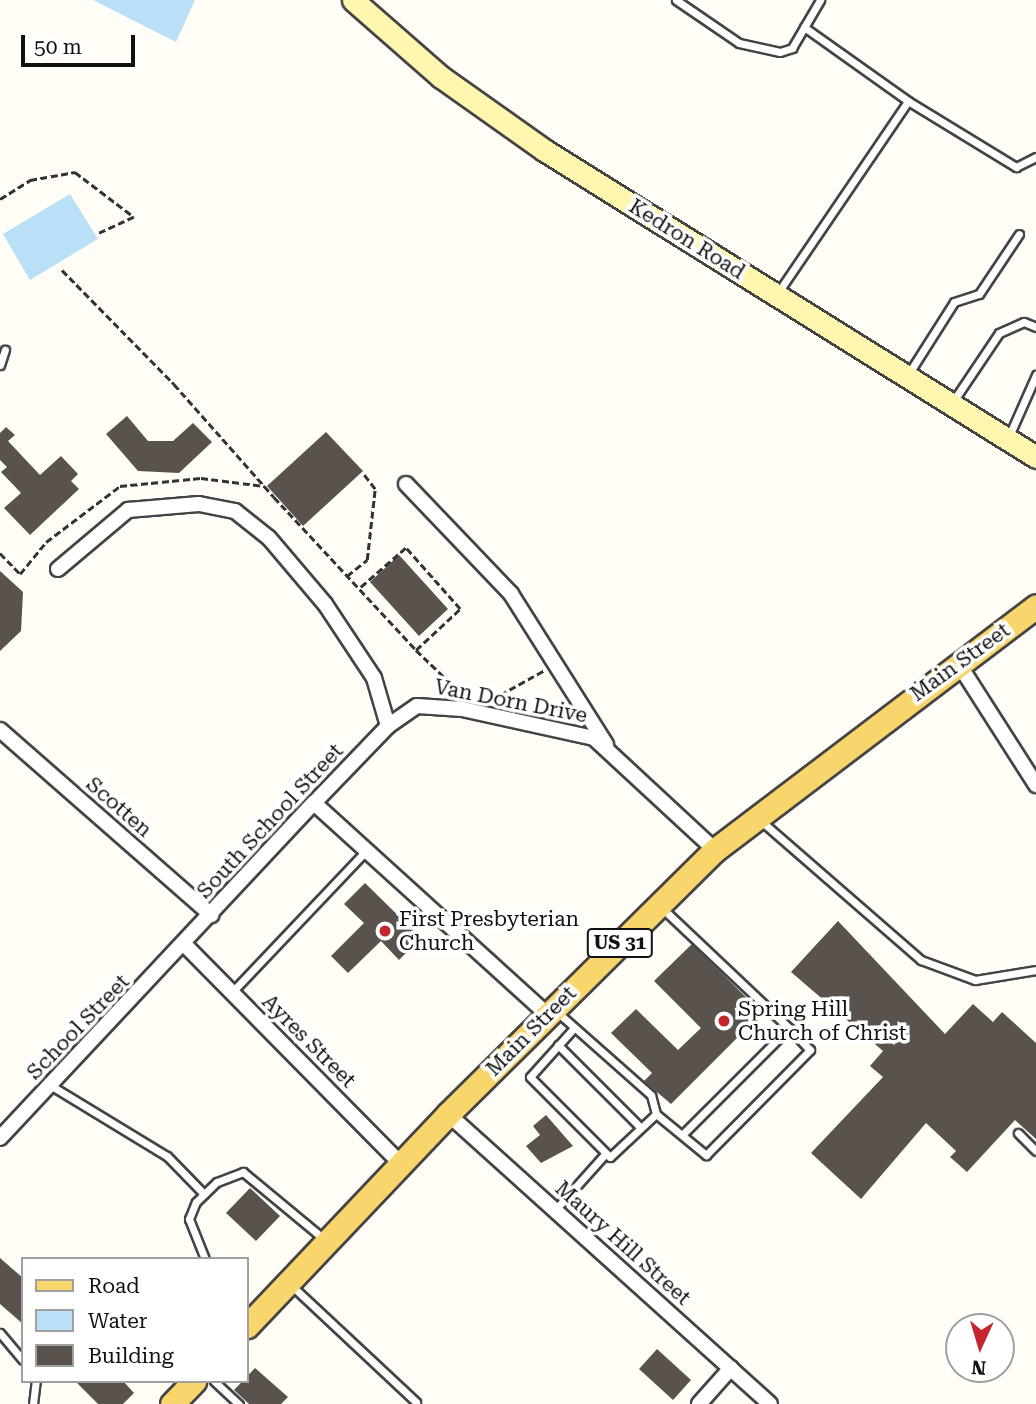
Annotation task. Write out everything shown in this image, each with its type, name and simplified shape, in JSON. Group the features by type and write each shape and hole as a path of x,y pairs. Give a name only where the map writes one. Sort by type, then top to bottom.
{"main road":[{"name":"Kedron Road","path":"354,0 441,77 544,150 1036,457"},
{"name":"Main Street","path":"250,1316 289,1283 550,1011 716,850 1036,606"},
{"path":"176,1403 192,1383"}],"street":[{"path":"406,484 511,594 608,748"},
{"path":"58,569 128,510 199,504 235,511 269,538 325,604 374,678 388,726"},
{"path":"958,663 1036,785"},
{"name":"Van Dorn Drive","path":"388,726 406,711 436,705 571,730 608,748 716,850"},
{"name":"South School Street","path":"186,946 211,915 388,726"},
{"name":"Scotten","path":"0,730 211,915"},
{"path":"314,803 550,1011"},
{"name":"Ayres Street","path":"186,946 403,1166"},
{"name":"School Street","path":"0,1138 186,946"},
{"name":"Maury Hill Street","path":"449,1114 770,1404"},
{"path":"699,1404 731,1368"}],"lane":[{"path":"676,0 706,24 763,52 792,48 820,0"},
{"path":"804,27 908,101 1016,167 1036,157"},
{"path":"776,295 908,101"},
{"path":"907,376 954,302 979,294 1019,234"},
{"path":"951,404 999,333 1024,322 1036,327"},
{"path":"0,365 5,350"},
{"path":"1008,440 1036,375"},
{"path":"757,817 921,960 975,980 1036,970"},
{"path":"232,993 366,850"},
{"path":"550,1011 651,1095 656,1114 706,1155 810,1051 659,905"},
{"path":"682,1135 789,1028"},
{"path":"573,1029 530,1077 610,1157 656,1114"},
{"path":"558,1045 640,1127"},
{"path":"50,1085 167,1156 204,1194"},
{"path":"1018,1133 1036,1151"},
{"path":"555,1210 606,1153"},
{"path":"204,1257 190,1219 204,1194 243,1172 328,1242"},
{"path":"289,1283 416,1402"},
{"path":"0,1334 21,1358"},
{"path":"33,1404 36,1383"},
{"path":"216,1383 239,1404"}],"path":[{"path":"0,199 30,180 75,172 134,217 99,234"},
{"path":"62,270 446,684 468,697"},
{"path":"347,576 367,559 375,489 364,475"},
{"path":"359,589 406,548 460,609 416,650"},
{"path":"479,699 507,696 544,670"}],"water":[{"path":"93,0 195,0 176,42"},
{"path":"70,194 98,239 30,280 3,234"}],"building":[{"path":"127,416 148,441 173,441 193,423 212,442 179,473 138,471 106,434"},
{"path":"6,427 15,435 8,441 40,475 61,456 78,474 71,481 79,489 30,535 4,508 21,493 1,472 7,467 0,460 0,433"},
{"path":"326,432 363,471 303,526 267,486"},
{"path":"399,555 448,609 419,636 370,582"},
{"path":"0,571 23,592 21,631 0,651"},
{"name":"First Presbyterian Church","path":"365,883 421,938 399,960 381,941 348,973 331,956 364,923 344,904"},
{"path":"838,921 945,1034 973,1004 993,1022 1002,1012 1036,1043 1036,1139 1015,1120 967,1172 950,1157 956,1151 926,1123 861,1199 811,1153 883,1077 870,1066 883,1051 791,972"},
{"name":"Spring Hill Church of Christ","path":"692,944 762,1013 671,1104 644,1081 652,1073 611,1033 636,1009 678,1050 701,1028 654,981"},
{"path":"546,1115 573,1146 541,1163 526,1146 540,1135 533,1126"},
{"path":"250,1188 280,1216 256,1241 226,1213"},
{"path":"0,1258 21,1276 21,1322 0,1304"},
{"path":"657,1349 691,1380 673,1400 639,1369"},
{"path":"255,1368 288,1397 281,1404 249,1404 234,1390 241,1383 248,1383 248,1375"},
{"path":"77,1383 125,1383 134,1393 123,1404 98,1404"}],"place":[{"name":"First Presbyterian Church","path":"385,931"},
{"name":"Spring Hill Church of Christ","path":"724,1021"}]}
